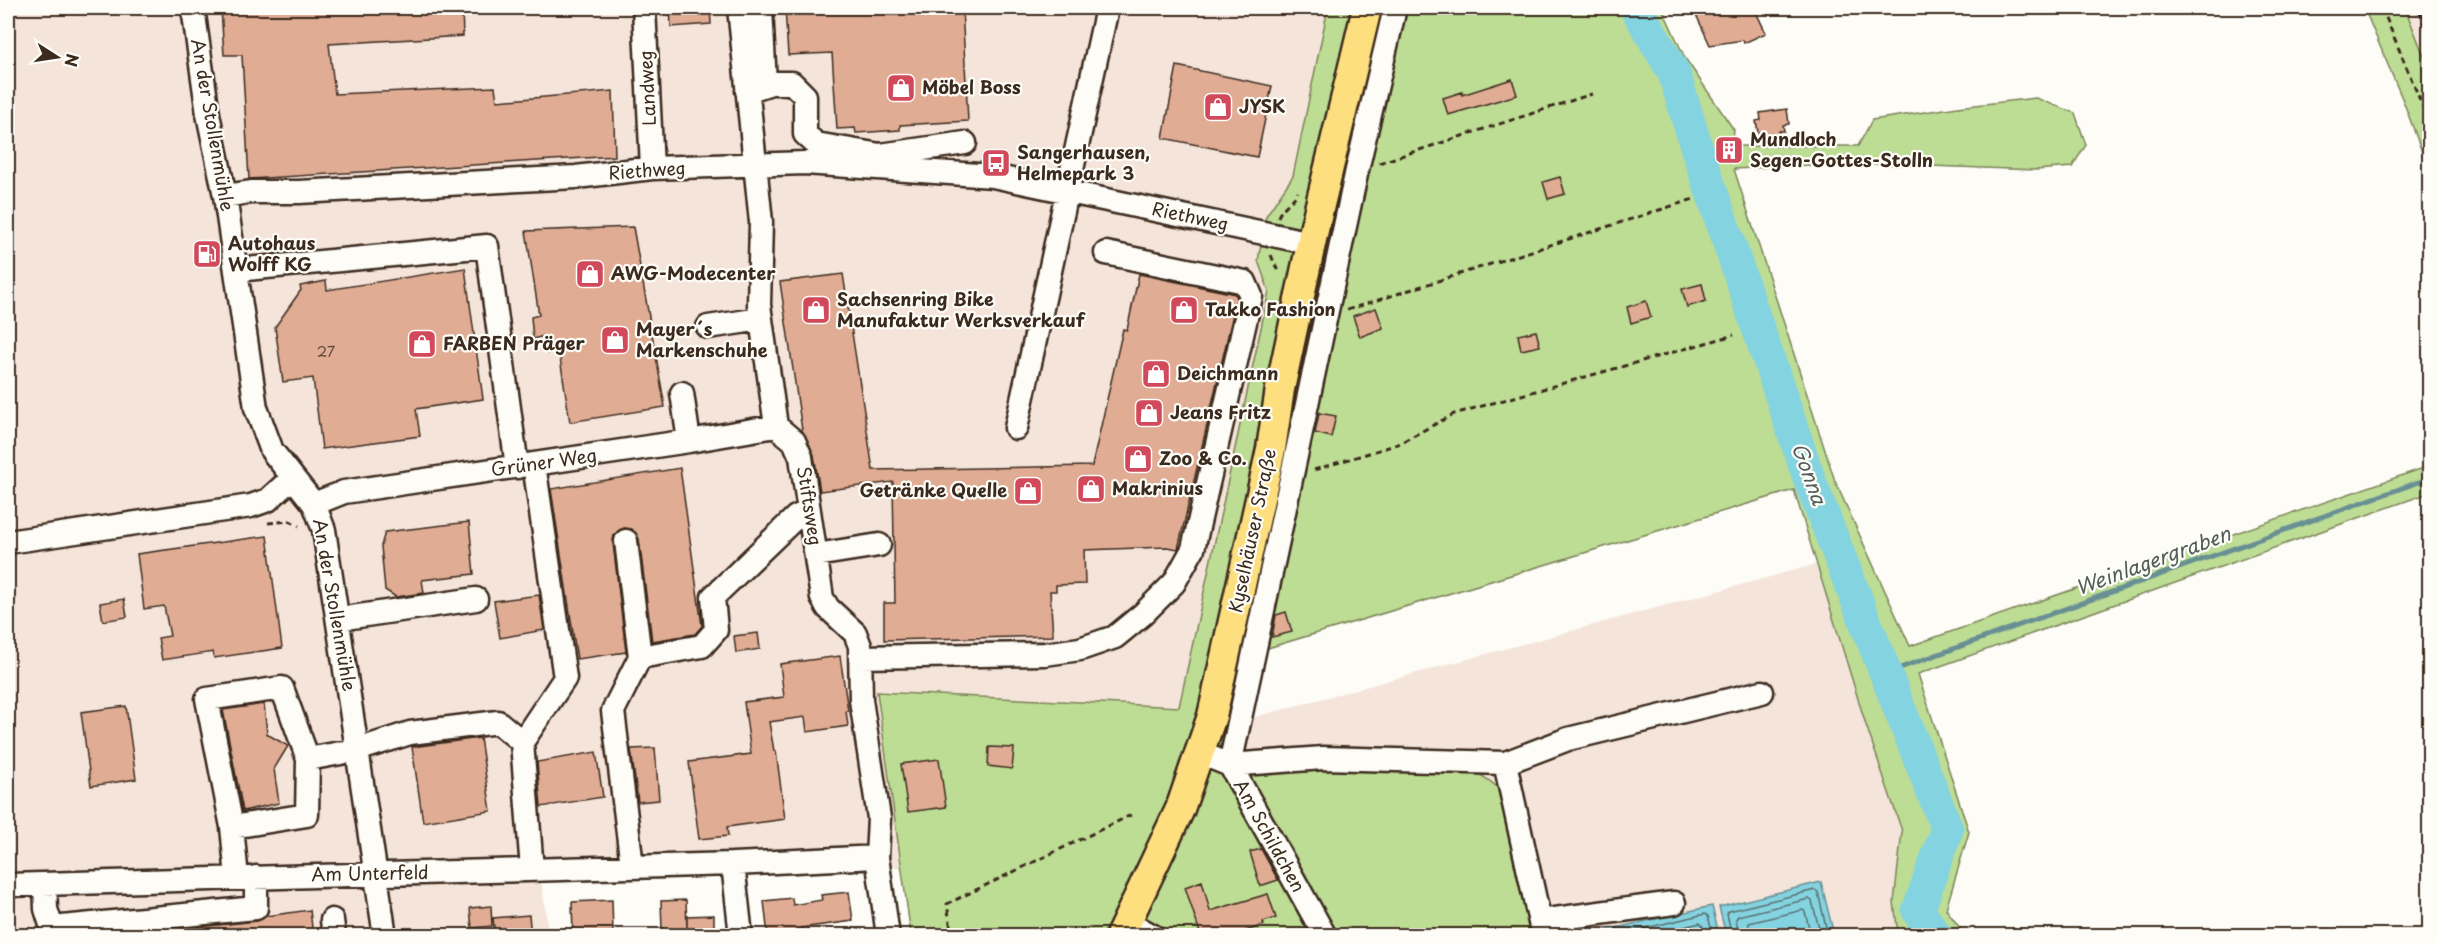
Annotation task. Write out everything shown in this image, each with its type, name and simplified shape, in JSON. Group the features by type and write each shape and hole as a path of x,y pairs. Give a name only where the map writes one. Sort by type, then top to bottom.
{"main road":[{"name":"Kyselhäuser Straße","path":"1124,929 1180,809 1200,753 1279,474 1285,364 1367,8"}],"street":[{"name":"An der Stollenmühle","path":"193,8 208,114 225,196 256,408 272,451 314,504 324,530 385,936"},
{"name":"Landweg","path":"644,8 652,168"},
{"path":"738,8 756,88"},
{"path":"761,8 756,88 755,165 761,222 758,294 776,426"},
{"path":"1016,428 1107,8"},
{"path":"1395,8 1326,317 1279,474 1230,765 1323,758 1505,763 1568,739 1762,692"},
{"path":"756,88 792,83 805,96 805,134 816,144 879,161 965,143"},
{"name":"Riethweg","path":"225,196 251,192 299,192 565,177 652,168 879,161 973,174 1069,191 1273,234 1343,237"},
{"path":"236,270 487,246 565,678 522,742 532,870"},
{"path":"861,657 1045,654 1080,649 1115,637 1143,614 1174,583 1193,549 1251,296 1245,282 1106,253"},
{"path":"708,327 761,319"},
{"path":"682,393 689,441"},
{"name":"Stiftsweg","path":"776,426 798,448 822,598 828,608 855,633 861,657 861,700 879,818 877,857"},
{"name":"Grüner Weg","path":"314,504 344,492 776,426"},
{"path":"8,542 251,506 268,500 292,478"},
{"path":"640,657 702,646 716,630 713,597 796,517 809,511"},
{"path":"626,541 640,657 613,711 632,867"},
{"path":"816,555 879,545"},
{"path":"338,620 476,599"},
{"path":"45,884 46,909 52,928 256,908 232,827 207,699 282,688 308,759 307,815 232,827"},
{"path":"308,759 357,750 411,733 498,722 522,742"},
{"name":"Am Schildchen","path":"1200,753 1230,765 1325,936"},
{"path":"1505,763 1542,928 1674,903"},
{"path":"877,857 888,936"},
{"name":"Am Unterfeld","path":"8,885 733,864 877,857"},
{"path":"733,864 741,936"},
{"path":"1124,929 1153,936"}],"path":[{"path":"2382,8 2430,124"},
{"path":"1357,170 1592,94"},
{"path":"1280,284 1279,273 1271,258 1273,234 1279,214 1284,206 1295,198 1302,185"},
{"path":"1326,317 1697,198"},
{"path":"1279,474 1398,444 1454,414 1734,335"},
{"path":"267,523 290,521 300,526 303,532"},
{"path":"952,936 947,904 1131,815"}],"shaded area":[{"path":"8,8 1328,8 1293,176 1266,216 1258,261 1269,291 1179,707 878,692 902,867 541,880 549,935 8,935"},
{"path":"2405,8 2429,8 2429,69"},
{"path":"1817,564 1866,725 1902,832 1894,902 1898,935 1335,935 1246,776 1243,747 1244,720"}],"green space":[{"path":"1328,8 1662,8 1685,58 1734,130 1732,146 1858,146 1872,120 2036,98 2075,113 2086,145 2072,167 2036,170 1851,163 1734,169 1835,481 1910,646 2429,466 2429,493 1918,674 1969,832 1946,909 1965,935 1898,935 1894,902 1902,831 1866,725 1794,490 1261,650 1243,747 1247,757 1246,776 1318,762 1469,770 1483,776 1502,792 1533,925 1527,935 911,935 877,692 1179,707 1269,291 1258,261 1266,216 1293,176"},
{"path":"2364,8 2405,8 2429,69 2429,171 2404,103"}],"water":[{"path":"1821,882 1834,935 1726,935 1719,907"},
{"path":"1712,906 1719,935 1585,935"}],"building":[{"path":"221,8 462,8 463,36 329,44 335,94 495,87 497,101 613,91 615,156 249,179 242,55 224,55"},
{"path":"670,8 710,8 711,24 671,27"},
{"name":"Möbel Boss","path":"785,8 962,8 968,121 900,125 900,130 856,133 855,128 837,129 832,53 788,55"},
{"path":"1693,8 1754,8 1766,33 1744,43 1743,40 1710,45"},
{"name":"JYSK","path":"1177,66 1272,86 1257,157 1163,138"},
{"path":"1512,79 1517,95 1448,115 1443,98 1462,92 1462,95"},
{"path":"1787,109 1789,124 1783,125 1784,131 1779,131 1779,135 1759,138 1756,121 1761,120 1760,113"},
{"path":"1560,177 1565,194 1548,199 1543,182"},
{"path":"633,227 665,407 570,422 559,352 546,353 544,336 533,339 531,317 539,315 526,231"},
{"path":"465,268 483,399 416,409 420,436 322,449 313,378 283,382 275,327 301,290 300,286 326,281 327,290"},
{"path":"843,274 873,470 1092,466 1123,329 1127,330 1139,274 1235,294 1237,297 1178,549 1167,547 1084,550 1085,584 1056,585 1056,591 1050,591 1053,636 884,640 884,603 895,603 893,482 820,491 814,455 802,430 780,282"},
{"path":"1702,284 1706,301 1687,307 1682,289"},
{"path":"1646,301 1651,317 1631,323 1627,307"},
{"path":"1376,308 1383,328 1360,337 1353,316"},
{"path":"1536,331 1540,346 1521,350 1518,335"},
{"path":"1319,413 1336,416 1331,437 1315,433"},
{"path":"680,468 702,626 695,634 652,641 639,539 632,529 624,528 614,535 613,543 626,652 577,659 551,489"},
{"path":"469,522 474,574 422,580 424,593 396,597 385,590 381,546 385,532"},
{"path":"267,536 282,648 214,658 213,652 162,660 158,638 170,636 164,606 144,609 137,554"},
{"path":"539,595 544,630 500,638 494,601"},
{"path":"124,599 127,617 103,621 100,603"},
{"path":"1286,612 1292,632 1272,637 1276,615"},
{"path":"758,633 760,649 736,653 734,636"},
{"path":"840,656 848,726 807,732 805,717 769,722 774,751 776,751 785,819 727,827 728,836 699,839 689,762 751,754 744,702 784,697 780,664"},
{"path":"264,704 267,734 288,746 274,769 279,803 243,811 223,710"},
{"path":"126,706 136,779 91,786 81,712"},
{"path":"480,738 491,811 423,822 412,747"},
{"path":"989,747 1014,748 1012,769 988,766"},
{"path":"655,748 659,800 638,802 631,749"},
{"path":"596,752 603,797 541,807 537,762"},
{"path":"939,759 946,807 908,812 901,764"},
{"path":"1261,849 1278,880 1260,886 1250,852"},
{"path":"1202,881 1210,911 1268,894 1276,918 1263,922 1264,925 1230,936 1201,936 1185,887"},
{"path":"849,892 853,921 801,928 802,936 768,936 764,901 792,898 793,905 822,900 821,895"},
{"path":"612,900 613,933 573,935 572,902"},
{"path":"686,900 687,929 662,930 661,901"},
{"path":"491,906 492,926 472,928 470,908"},
{"path":"310,910 313,936 199,936 198,927 257,921 266,916"},
{"path":"529,915 531,936 495,936 493,918"},
{"path":"714,915 714,936 687,936 687,916"}],"waterway":[{"name":"Gonna","path":"1636,8 1674,73 1697,149 1811,484 1947,829 1918,911 1936,936"},
{"path":"1700,156 1727,153"},
{"name":"Weinlagergraben","path":"1886,673 2430,478"}],"railway":[{"path":"2419,8 2430,36"}],"place":[{"name":"Möbel Boss","path":"901,88"},
{"name":"JYSK","path":"1218,107"},
{"name":"Mundloch Segen-Gottes-Stolln","path":"1729,150"},
{"name":"Sangerhausen, Helmepark 3","path":"996,163"},
{"name":"Autohaus Wolff KG","path":"207,254"},
{"name":"AWG-Modecenter","path":"590,274"},
{"name":"Sachsenring Bike Manufaktur Werksverkauf","path":"816,310"},
{"name":"Takko Fashion","path":"1184,310"},
{"name":"Mayer´s Markenschuhe","path":"615,340"},
{"name":"FARBEN Präger","path":"422,344"},
{"name":"Deichmann","path":"1156,374"},
{"name":"Jeans Fritz","path":"1149,413"},
{"name":"Zoo & Co.","path":"1138,459"},
{"name":"Makrinius","path":"1091,489"},
{"name":"Getränke Quelle","path":"1028,491"}]}
